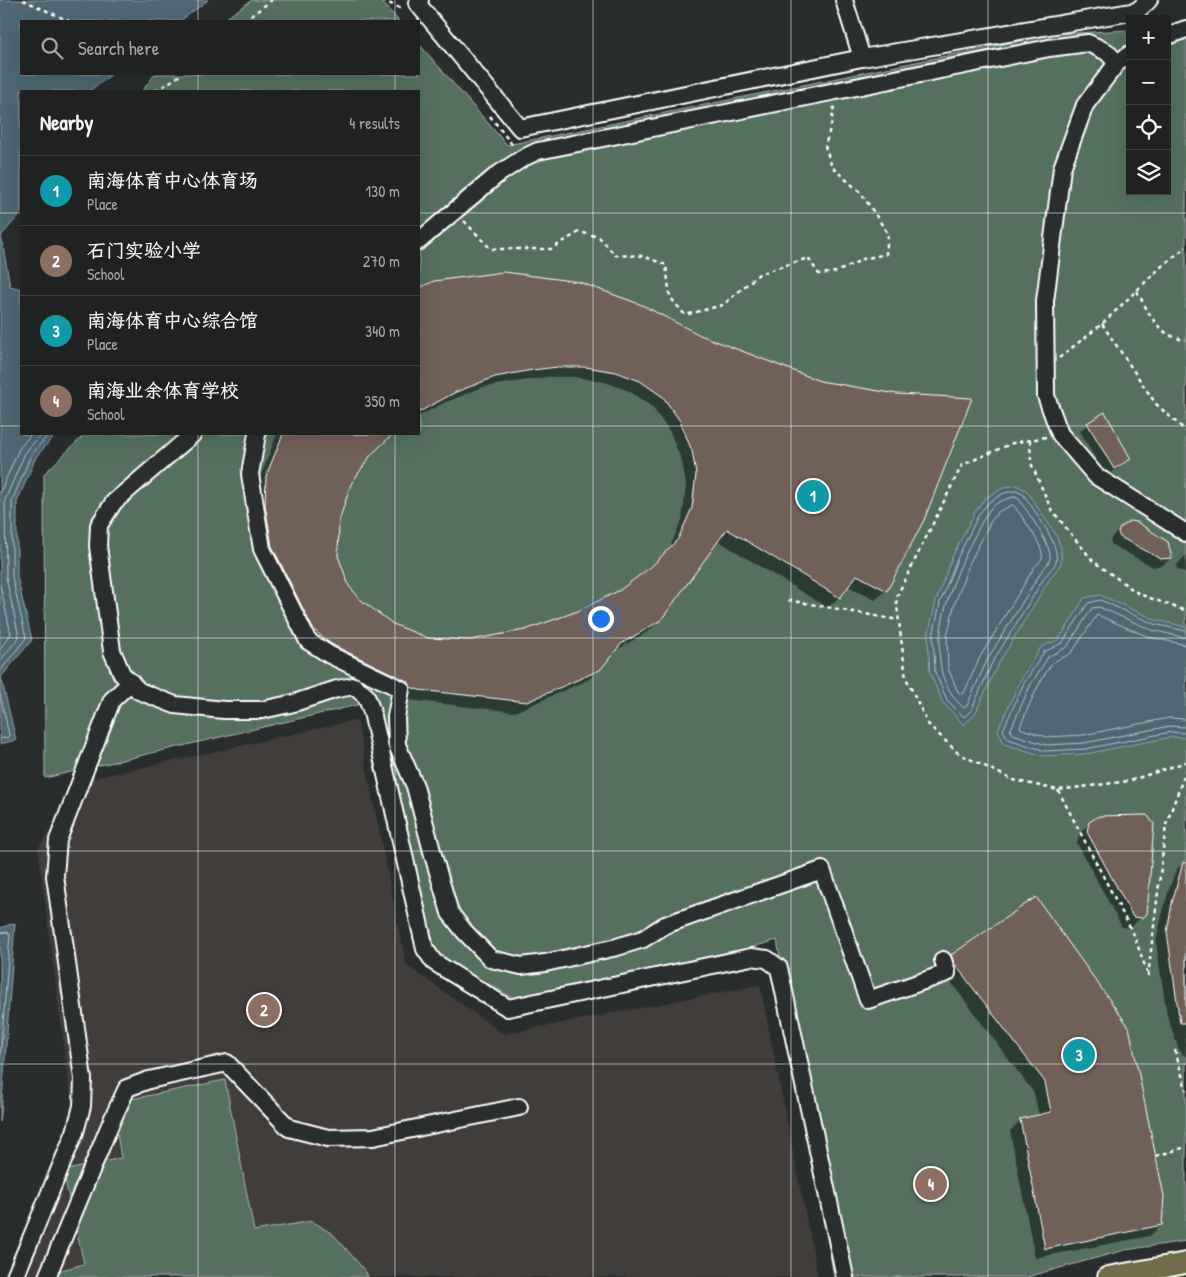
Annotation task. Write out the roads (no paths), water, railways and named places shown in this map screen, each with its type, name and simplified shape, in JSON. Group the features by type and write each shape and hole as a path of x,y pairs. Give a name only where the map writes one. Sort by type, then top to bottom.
{"main road":[{"path":"1108,1277 1186,1263"}],"street":[{"path":"420,0 417,3 520,128 862,58 1137,11 1148,0"},
{"path":"844,0 862,58"},
{"path":"1171,35 1186,29"},
{"path":"420,240 497,175 523,158 538,151 1048,48 1088,43 1124,58 1085,105 1062,168 1044,301 1046,396 1060,434 1096,476 1186,533"},
{"path":"192,435 114,502 99,525 98,546 112,651 122,674 139,691 175,705 224,710 262,710 354,686 366,696 374,721 425,949 434,962 508,1008 751,957 767,959 780,968 845,1277"},
{"path":"257,435 250,474 262,549 308,641 330,655 401,688 396,717 397,744 415,786 450,913 464,931 491,958 521,966 545,963 617,947 643,939 666,924 822,870 868,1000 947,973 943,960"},
{"path":"14,1277 75,1132 82,1106 83,1079 55,876 58,840 112,700 131,682"},
{"path":"47,1277 127,1088 149,1080 228,1063 290,1128 328,1138 373,1137 519,1108"}],"water":[{"path":"0,0 208,0 181,20 20,20 20,75 111,75 90,90 20,90 20,214 1,236 10,286 20,289 20,435 55,435 36,457 17,502 17,577 32,640 1,677 16,740 0,744"},
{"path":"1016,485 1026,490 1056,535 1061,548 1061,564 1051,577 997,666 975,714 964,725 943,703 930,673 928,636 936,601 952,557 975,512 985,498 1003,488"},
{"path":"1100,595 1156,620 1186,627 1186,738 1172,737 1085,754 1044,756 1004,744 998,730 1020,681 1041,647 1058,640 1084,598"},
{"path":"15,923 1,1114 0,1122 0,928"}],"place":[{"name":"南海体育中心体育场","path":"813,496"},
{"name":"石门实验小学","path":"264,1010"},
{"name":"南海体育中心综合馆","path":"1079,1055"},
{"name":"南海业余体育学校","path":"931,1184"}]}
